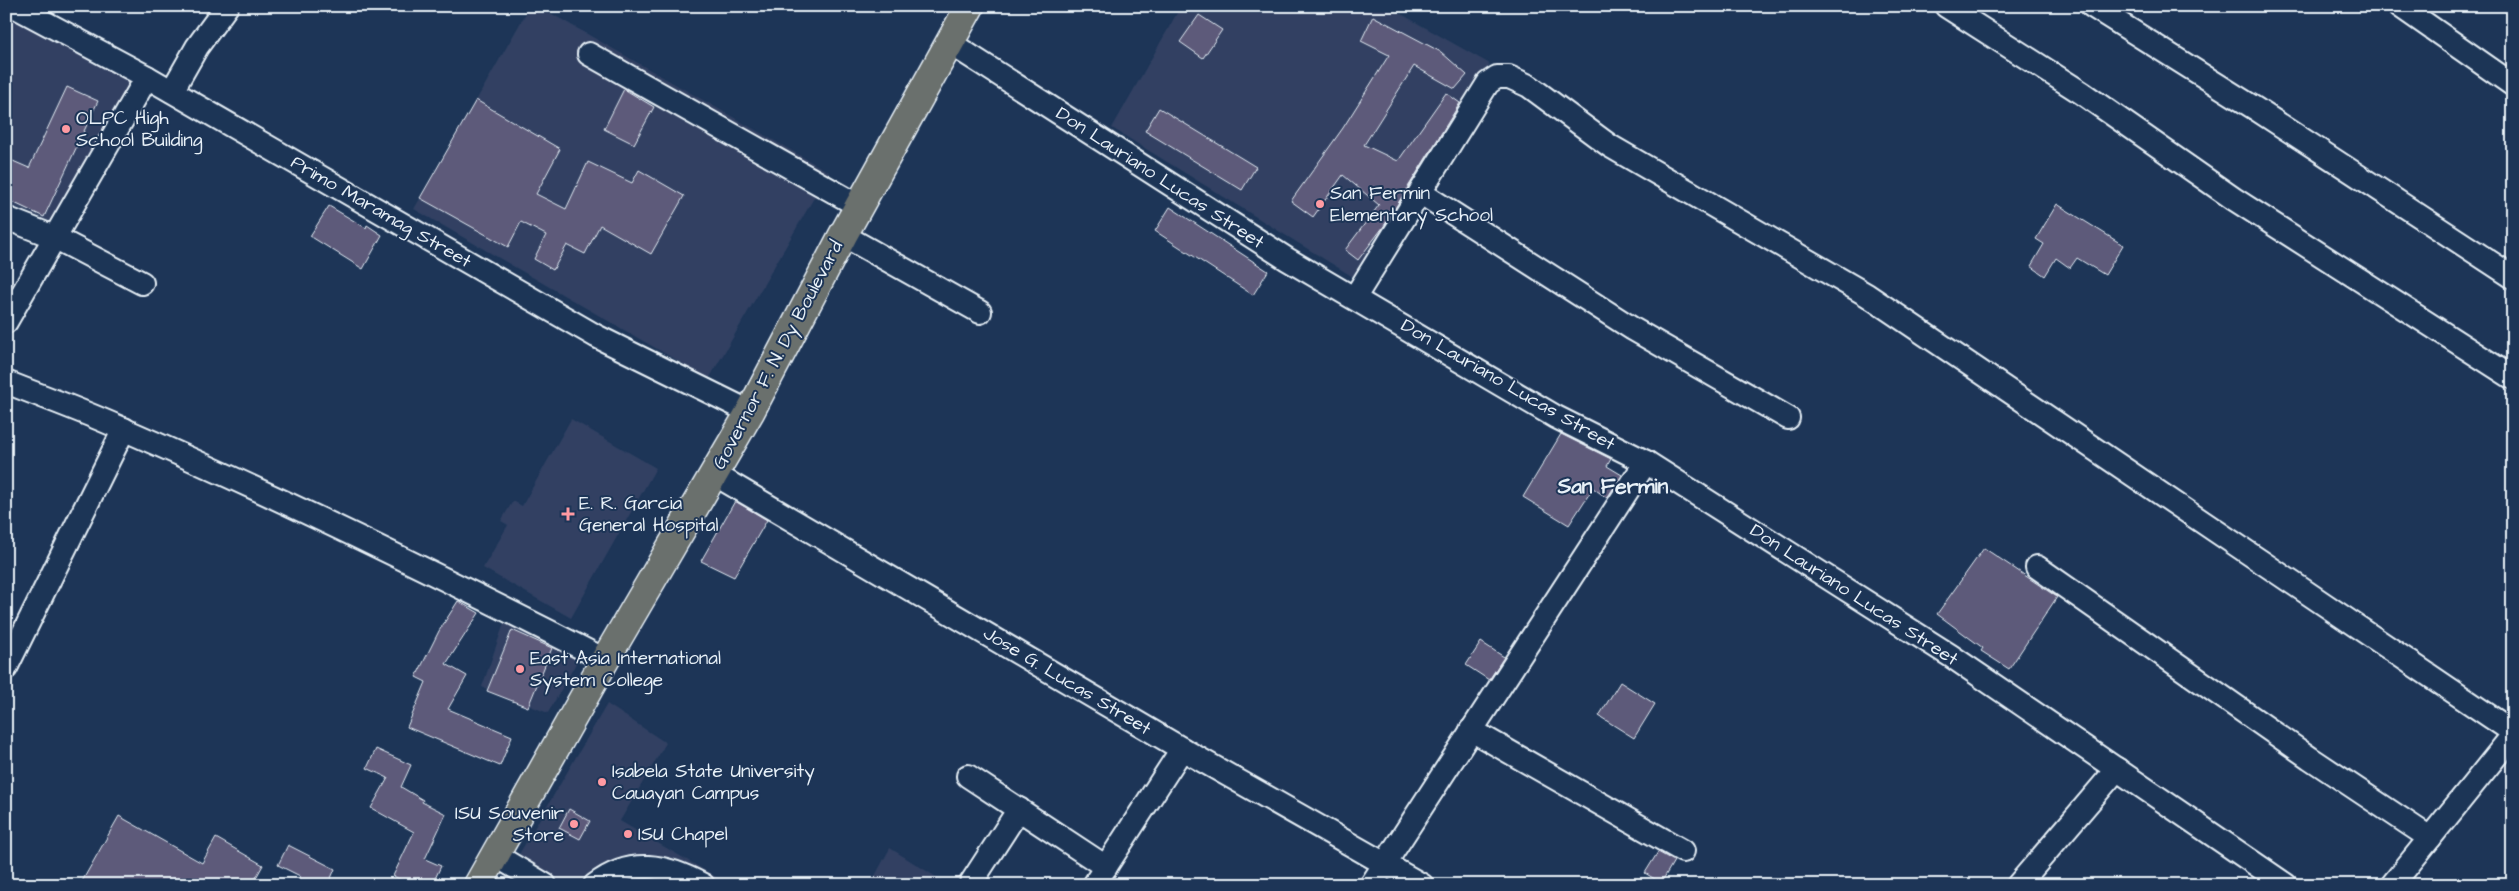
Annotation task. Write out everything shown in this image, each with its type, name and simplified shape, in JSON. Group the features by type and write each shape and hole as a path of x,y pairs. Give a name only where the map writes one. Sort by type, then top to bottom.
{"highway":[{"name":"Governor F. N. Dy Boulevard","path":"478,885 604,660 750,412 843,235 970,6"}],"street":[{"name":"Primo Maramag Street","path":"14,6 172,91 596,336 750,412"},
{"path":"172,91 197,47 227,6"},
{"path":"1946,6 2082,94 2234,198 2513,378"},
{"path":"2092,6 2256,109 2513,277"},
{"path":"2400,6 2513,85"},
{"name":"Don Lauriano Lucas Street","path":"950,42 1287,258 1556,417 1646,462 1951,656 2286,885"},
{"path":"589,54 859,206"},
{"path":"6,322 147,77"},
{"path":"1355,297 1488,83 1497,77 1508,77 1529,86 1610,146 1867,295 2513,733 2392,885"},
{"path":"1421,193 1633,329 1788,418"},
{"path":"6,218 54,237 142,283"},
{"path":"843,235 980,312"},
{"path":"6,382 124,429 488,599 604,660"},
{"path":"6,668 124,429"},
{"path":"1372,885 1646,462"},
{"name":"Jose G. Lucas Street","path":"714,474 1182,749 1422,885"},
{"path":"2036,567 2310,758 2430,838"},
{"path":"1471,730 1683,851"},
{"path":"968,776 1019,809 1100,876 1152,792 1182,749"},
{"path":"2018,885 2117,769"},
{"path":"971,883 1019,809"},
{"path":"495,855 545,885"},
{"path":"595,885 618,872 652,866 669,869 703,885"}],"shaded area":[{"path":"530,6 538,6 829,172 709,379 414,209"},
{"name":"San Fermin Elementary School","path":"1181,6 1387,6 1490,64 1358,280 1112,128"},
{"path":"6,13 135,83 56,224 6,203"},
{"name":"E. R. Garcia General Hospital","path":"571,419 656,468 571,618 483,568 508,525 501,521 513,501 522,506"},
{"path":"505,620 579,658 548,713 482,687"},
{"name":"Isabela State University Cauayan Campus","path":"607,704 666,743 620,821 730,885 501,885"},
{"path":"890,848 949,885 870,885"}],"building":[{"path":"1199,15 1222,30 1203,58 1180,42"},
{"path":"1373,16 1441,52 1467,75 1455,89 1414,66 1364,145 1398,161 1446,93 1460,103 1384,226 1358,260 1345,250 1379,205 1343,175 1313,217 1291,201 1343,128 1389,55 1361,41"},
{"name":"OLPC High School Building","path":"67,87 98,101 44,217 6,199 6,158 29,168"},
{"path":"624,89 654,107 634,144 604,129"},
{"path":"476,100 560,149 536,194 566,209 588,162 632,183 639,170 684,196 651,254 600,225 585,254 567,245 553,270 534,259 546,235 521,222 508,247 420,198"},
{"path":"1159,108 1256,167 1242,190 1145,131"},
{"path":"2057,204 2123,245 2105,275 2077,258 2070,268 2056,258 2045,276 2031,266 2044,244 2036,239"},
{"path":"329,206 366,228 367,225 382,235 363,269 310,236"},
{"path":"1170,207 1268,271 1253,295 1155,231"},
{"path":"1561,434 1611,459 1607,466 1622,475 1607,498 1593,488 1569,525 1523,497"},
{"path":"735,501 767,520 734,577 701,561"},
{"path":"1984,548 2057,597 2009,669 1981,651 1983,648 1937,614"},
{"path":"458,601 479,613 446,664 467,676 448,709 512,736 500,766 407,727 426,682 416,677 439,631"},
{"name":"East Asia International System College","path":"512,630 552,648 528,707 487,691"},
{"path":"1481,642 1504,657 1489,680 1466,665"},
{"path":"1620,682 1655,704 1634,738 1599,716"},
{"path":"376,749 411,765 401,787 423,800 422,802 446,814 425,859 441,866 432,885 412,885 393,876 414,832 371,808 388,778 367,768"},
{"name":"ISU Souvenir Store","path":"569,809 590,821 580,839 559,828"},
{"path":"119,816 202,863 216,838 263,865 252,885 80,885"},
{"path":"288,845 335,869 328,885 296,885 300,876 278,865"},
{"path":"1658,852 1674,861 1661,883 1645,873"}],"place":[{"name":"OLPC High School Building","path":"66,129"},
{"name":"San Fermin Elementary School","path":"1320,204"},
{"name":"E. R. Garcia General Hospital","path":"568,514"},
{"name":"East Asia International System College","path":"520,669"},
{"name":"Isabela State University Cauayan Campus","path":"602,782"},
{"name":"ISU Souvenir Store","path":"574,824"},
{"name":"ISU Chapel","path":"628,834"}],"district":[{"name":"San Fermin","path":"1613,486"}]}
